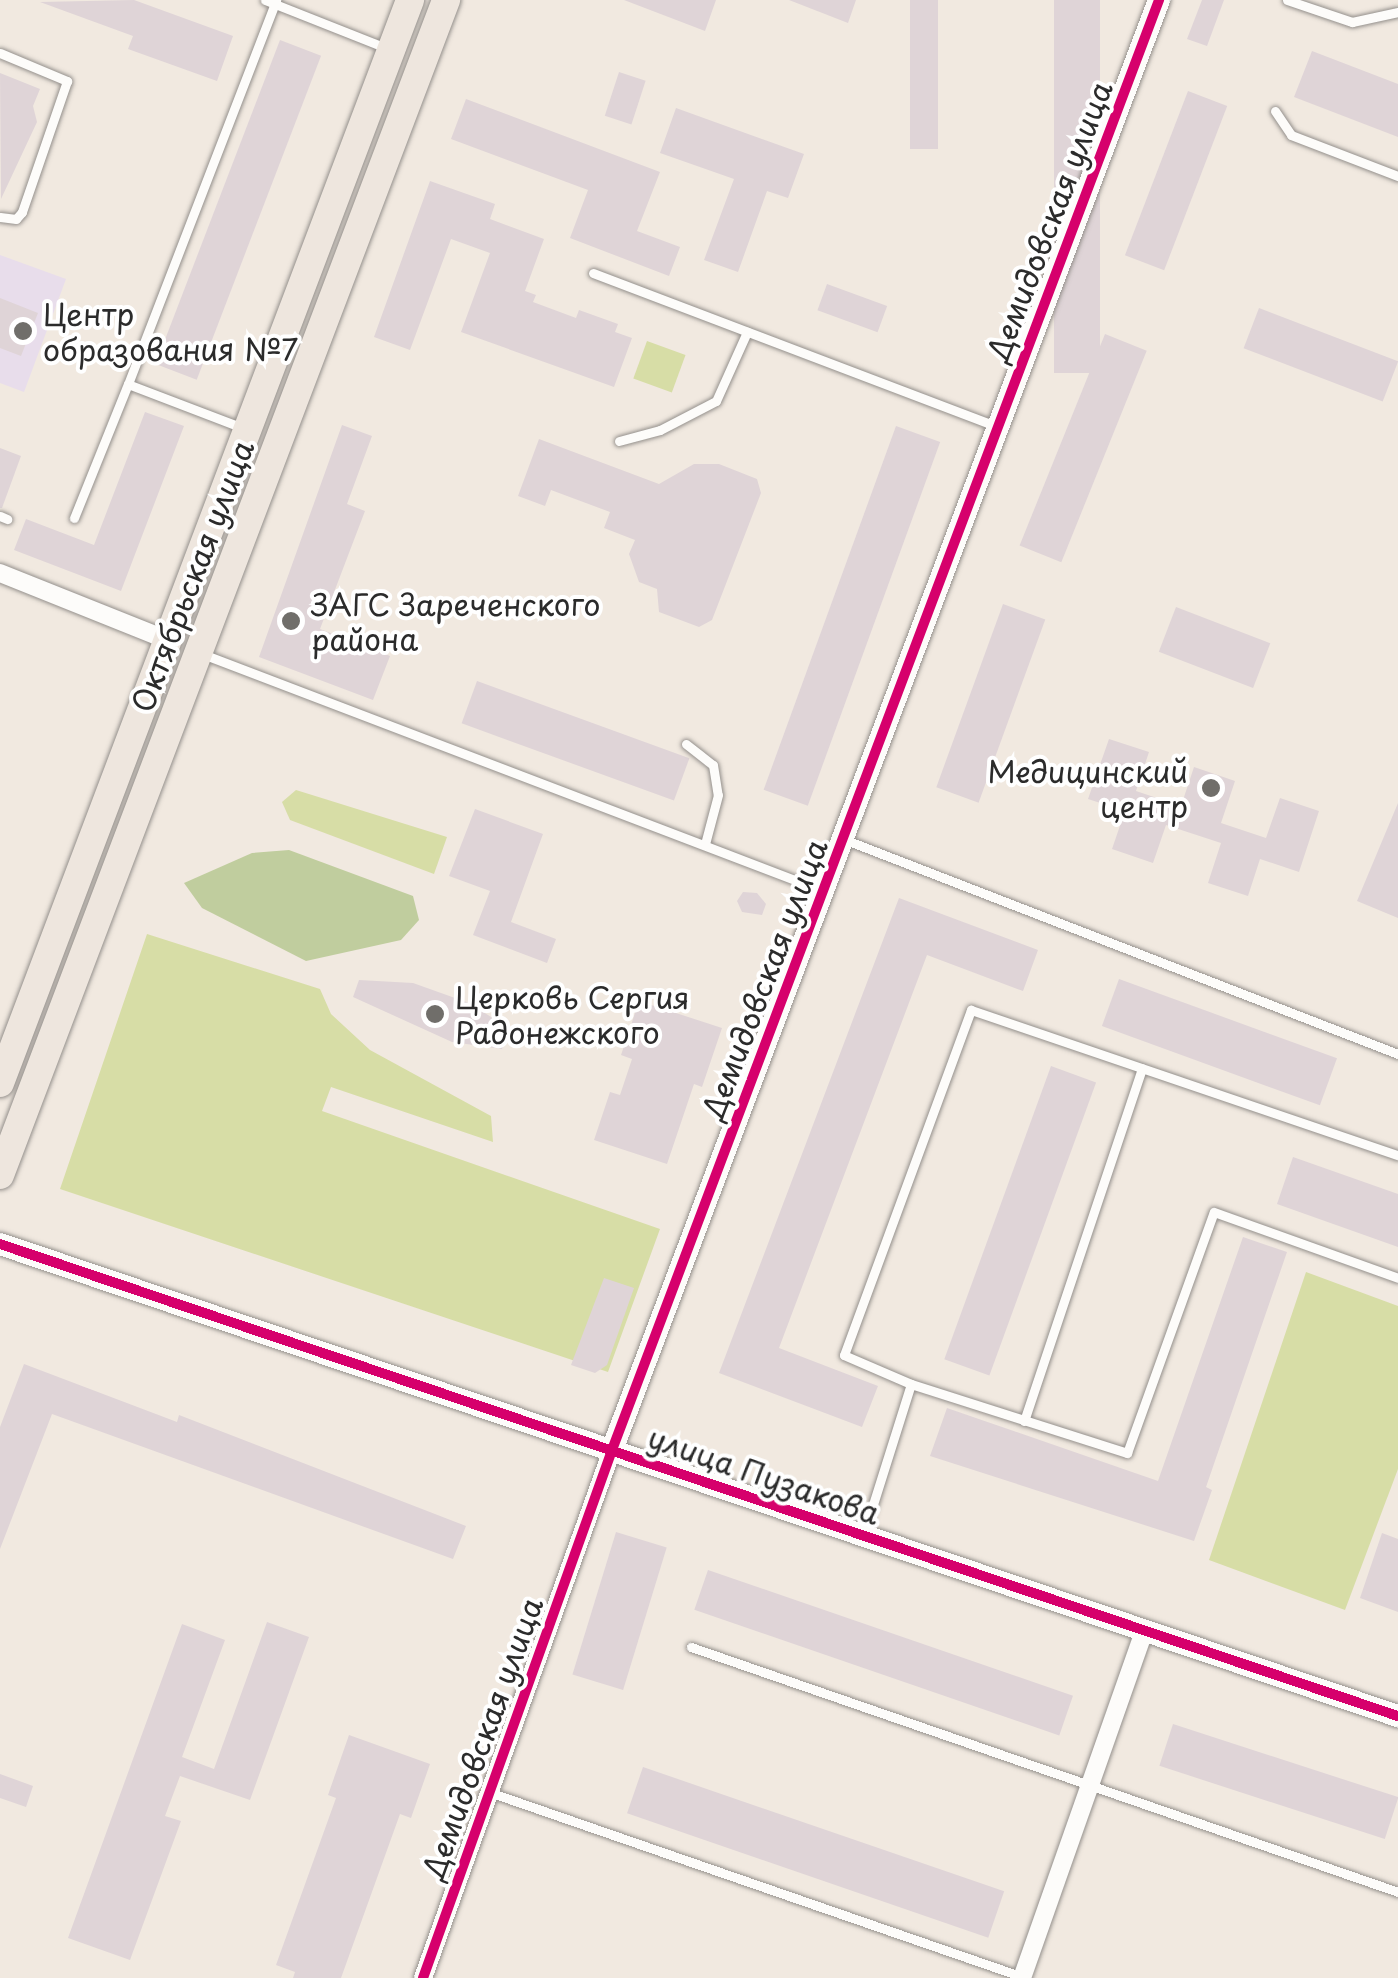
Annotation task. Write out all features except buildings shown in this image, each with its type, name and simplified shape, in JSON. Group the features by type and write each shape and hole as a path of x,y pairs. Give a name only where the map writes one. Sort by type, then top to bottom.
{"main road":[{"name":"Октябрьская улица","path":"0,1083 410,0"},
{"name":"Октябрьская улица","path":"0,1175 446,0"}],"street":[{"name":"Демидовская улица","path":"423,1978 612,1450 1159,0"},
{"path":"0,573 165,639"},
{"name":"улица Пузакова","path":"0,1244 1398,1716"},
{"path":"1022,1977 1146,1629"}],"lane":[{"path":"1286,0 1352,22 1398,12"},
{"path":"74,518 272,1 391,50"},
{"path":"0,53 67,82 22,212 0,217"},
{"path":"1276,111 1291,135 1398,176"},
{"path":"593,274 998,426"},
{"path":"619,441 660,430 716,401 746,332"},
{"path":"128,384 246,429"},
{"path":"198,652 823,891"},
{"path":"686,744 713,765 718,795 704,844"},
{"path":"843,839 1398,1054"},
{"path":"1398,1155 971,1010 844,1354 911,1384 1126,1454 1214,1212 1398,1278"},
{"path":"1024,1420 1142,1068"},
{"path":"863,1536 911,1384"},
{"path":"691,1647 1398,1892"},
{"path":"489,1792 1022,1977"}],"shaded area":[{"name":"Центр образования №7","path":"0,255 66,279 24,392 0,383"}],"green space":[{"path":"647,341 686,355 672,393 633,379"},
{"path":"296,790 447,837 434,874 290,820 282,802"},
{"path":"289,850 413,896 419,920 401,940 306,961 202,908 184,883 252,853"},
{"path":"147,934 320,989 331,1014 370,1050 491,1116 493,1142 331,1087 322,1111 660,1229 608,1372 60,1189"},
{"path":"1306,1272 1398,1306 1398,1469 1345,1610 1209,1560"}],"cycle path":[{"path":"423,1978 612,1450 1159,0"},
{"path":"0,1244 1398,1716"}],"place":[{"name":"Центр образования №7","path":"23,331"},
{"name":"ЗАГС Зареченского района","path":"291,621"},
{"name":"Медицинский центр","path":"1211,788"},
{"name":"Церковь Сергия Радонежского","path":"435,1014"}]}
